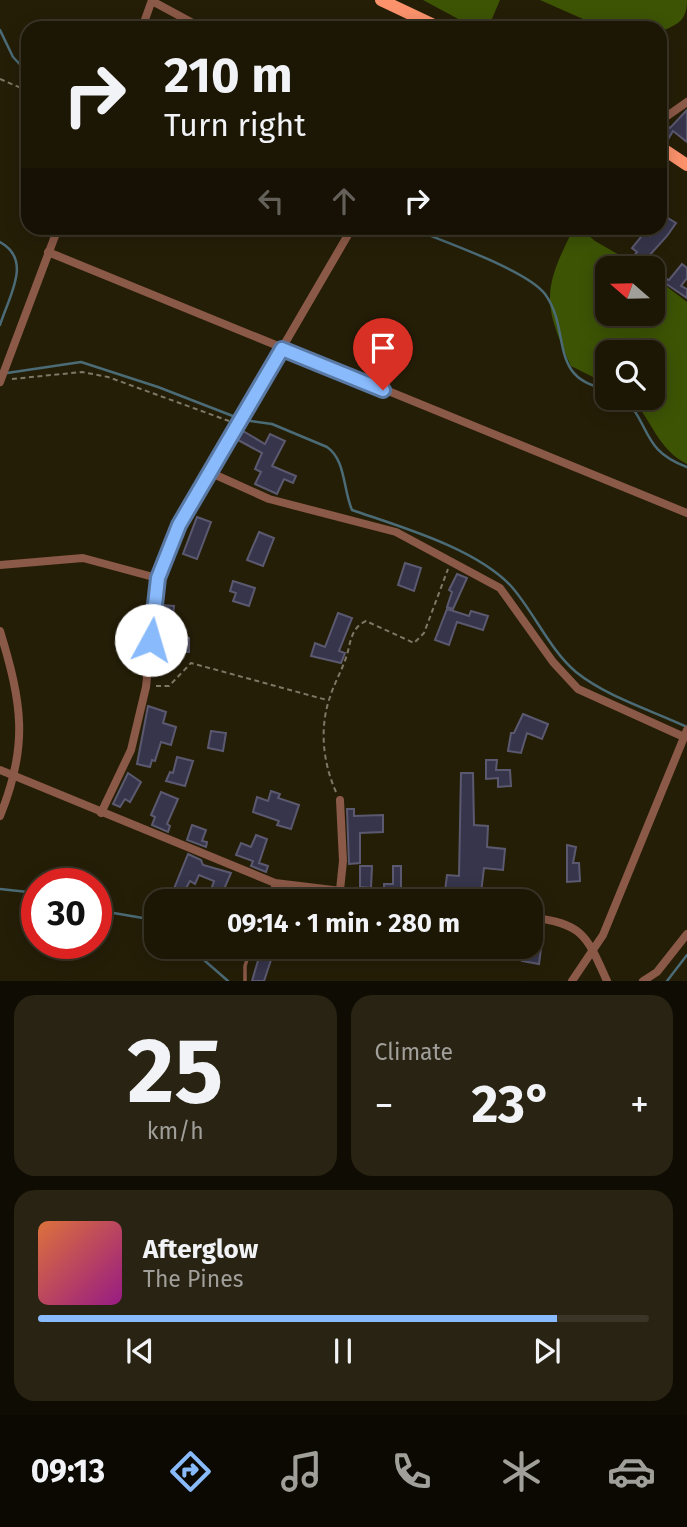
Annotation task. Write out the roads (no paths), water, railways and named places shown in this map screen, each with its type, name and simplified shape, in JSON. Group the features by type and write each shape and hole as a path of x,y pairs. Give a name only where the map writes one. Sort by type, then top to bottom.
{"main road":[{"path":"382,0 426,21"},
{"path":"667,152 687,165"}],"street":[{"path":"145,21 152,1 189,21"},
{"path":"667,116 687,102"},
{"path":"0,381 55,235"},
{"path":"101,813 131,750 146,687 158,578 179,525 348,235"},
{"path":"48,252 687,513"},
{"path":"209,472 269,499 396,532 451,561 500,588 554,662 578,689 686,734 594,952 572,981"},
{"path":"0,565 83,558 158,578"},
{"path":"0,631 20,718 16,774 0,816"},
{"path":"0,769 275,883 331,889"},
{"path":"340,800 343,861 340,889"},
{"path":"543,919 572,925 594,952 607,981"},
{"path":"643,981 657,972 687,934"}],"lane":[{"path":"273,889 275,883"},
{"path":"245,981 247,959"}],"waterway":[{"path":"0,30 13,57 21,66"},
{"path":"429,235 521,275 545,294 558,323 568,364 576,375 595,386"},
{"path":"0,242 10,250 17,269 13,291 0,325"},
{"path":"7,373 81,362 158,387 238,418"},
{"path":"633,410 654,445 672,460 687,467"},
{"path":"244,420 272,424 327,447 341,467 352,510 414,531 478,560 511,586 558,653 576,672 615,696 687,727"},
{"path":"0,889 21,891"},
{"path":"112,913 144,918"},
{"path":"667,981 687,955"},
{"path":"203,959 228,981"}]}
